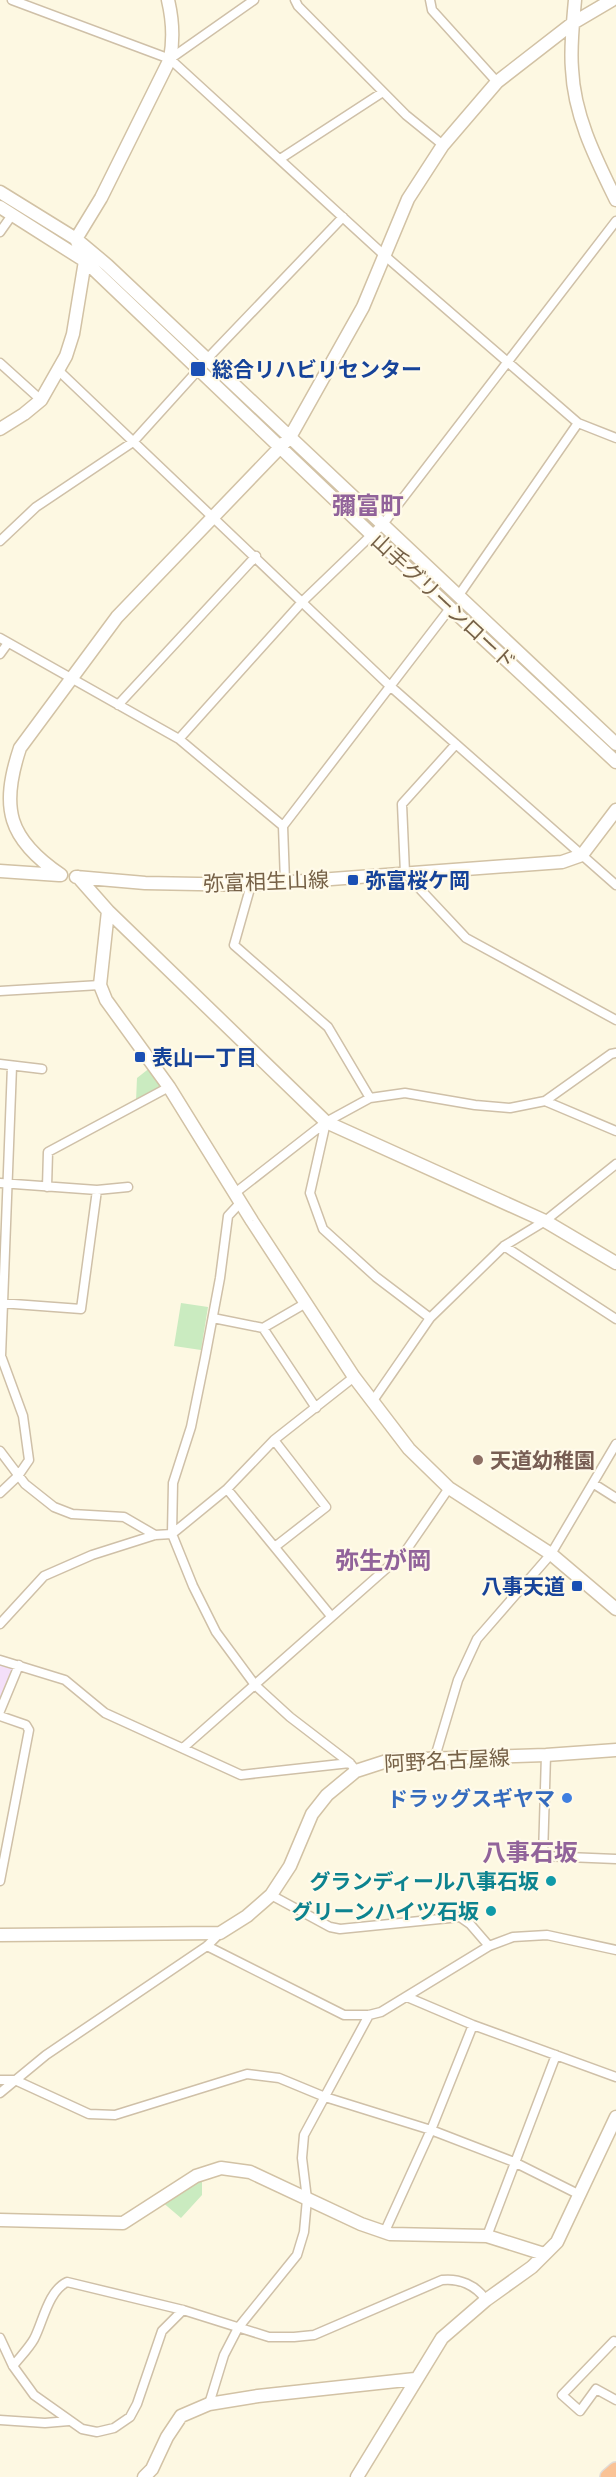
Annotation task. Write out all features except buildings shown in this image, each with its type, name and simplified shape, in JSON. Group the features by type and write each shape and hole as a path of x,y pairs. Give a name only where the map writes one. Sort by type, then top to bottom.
{"highway":[{"path":"608,2477 616,2470"}],"street":[{"path":"12,0 170,59 384,255 578,423 616,438"},
{"path":"0,429 41,400 59,371 73,334 85,261 76,239 101,198 170,59 173,20 168,0"},
{"path":"170,59 254,0"},
{"path":"295,0 298,6 383,92 443,145"},
{"path":"430,0 432,10 497,82"},
{"path":"575,0 572,70 580,117 595,157 616,200"},
{"path":"61,875 46,865 13,830 6,808 6,800 10,769 20,748 117,617 282,448 290,437 363,307 408,199 443,145 497,82 573,23 612,0"},
{"path":"280,159 383,92"},
{"name":"山手グリーンロード","path":"0,192 76,239 203,364 282,448 616,762"},
{"name":"山手グリーンロード","path":"0,207 85,261 290,437 616,744"},
{"path":"0,232 12,215"},
{"path":"0,541 36,507 133,442 203,364 343,218"},
{"path":"179,739 303,602 382,524 616,220"},
{"path":"0,363 41,400"},
{"path":"59,371 390,686 616,885"},
{"path":"459,595 578,423"},
{"path":"118,705 256,556"},
{"path":"285,882 283,826 451,607"},
{"path":"0,654 4,640 179,739 283,826"},
{"path":"456,744 402,804 405,873 466,938 616,1020"},
{"path":"582,855 616,810"},
{"name":"弥富相生山線","path":"0,871 145,883 251,885 562,862 582,855"},
{"path":"78,878 108,911 326,1122 545,1221 616,1263"},
{"path":"251,885 234,945 328,1027 370,1098"},
{"path":"108,911 100,985 106,1000 169,1087 238,1198 372,1402 409,1449 449,1488 551,1554 616,1609"},
{"path":"0,991 100,985"},
{"path":"353,1767 290,1717 255,1685 216,1632 193,1586 172,1534 173,1483 191,1427 213,1318 228,1216 238,1198 326,1122 370,1098 405,1093 475,1106 510,1108 546,1101 611,1054 616,1053"},
{"path":"0,1064 42,1069"},
{"path":"0,1493 18,1476 29,1460 23,1416 1,1356 4,1184 12,1066"},
{"path":"47,1187 48,1152 169,1087"},
{"path":"546,1101 616,1131"},
{"path":"326,1122 310,1194 323,1229 376,1277 430,1318"},
{"path":"372,1402 430,1318 504,1246 545,1221 616,1164"},
{"path":"4,1184 97,1190 128,1187"},
{"path":"1,1303 81,1309 97,1190"},
{"path":"504,1246 616,1319"},
{"path":"213,1318 263,1328 306,1303"},
{"path":"263,1328 316,1408"},
{"path":"0,1624 44,1576 92,1555 155,1535 172,1534 227,1489 274,1440 354,1377"},
{"path":"274,1440 326,1507 276,1546"},
{"path":"435,1757 458,1680 477,1639 551,1554 616,1444"},
{"path":"0,1451 18,1476 54,1507 72,1514 124,1517 155,1535"},
{"path":"594,1484 616,1498"},
{"path":"183,1748 405,1552 449,1488"},
{"path":"227,1489 332,1616"},
{"path":"0,1660 65,1680 105,1713 242,1775 353,1767"},
{"path":"0,1711 19,1665"},
{"path":"0,1716 26,1725 29,1730 0,1881"},
{"name":"阿野名古屋線","path":"220,1933 247,1916 271,1895 290,1866 312,1814 353,1767 390,1760 435,1757 546,1755 616,1750"},
{"path":"546,1755 543,1856 616,1859"},
{"path":"271,1895 330,1927 340,1929 460,1917 470,1924 489,1946"},
{"path":"0,1935 220,1933"},
{"path":"0,2093 46,2055 207,1946 220,1933"},
{"path":"207,1946 330,2010 344,2015 369,2015 381,2012 489,1946 513,1937 547,1935 616,1950"},
{"path":"407,1997 473,2025 616,2077"},
{"path":"209,2404 224,2355 238,2328 297,2255 304,2232 307,2199 302,2158 304,2135 369,2015"},
{"path":"385,2231 431,2130 473,2025"},
{"path":"487,2236 556,2055"},
{"path":"0,2080 15,2080 89,2114 115,2115 247,2074 279,2078 325,2097 431,2130 514,2162 580,2195"},
{"path":"357,2477 442,2338 486,2300 532,2267 557,2242 616,2117"},
{"path":"0,2220 123,2223 196,2176 221,2168 250,2172 361,2224 390,2234 487,2236 544,2254"},
{"path":"13,2366 33,2340 48,2306 62,2284 67,2282 183,2310 269,2337 314,2334 442,2280 455,2278 480,2291 486,2300"},
{"path":"0,2338 13,2366 34,2396 82,2429 97,2432 114,2428 130,2417 137,2404 162,2331 183,2310"},
{"path":"616,2342 614,2341 562,2395 579,2411 596,2389 616,2400"},
{"path":"144,2477 152,2469 167,2437 181,2416 209,2404 258,2396 415,2379"},
{"path":"0,2420 69,2421"}],"shaded area":[{"path":"0,1664 14,1669 0,1703"}],"green space":[{"path":"151,1067 164,1086 136,1101 137,1078"},
{"path":"181,1303 208,1307 201,1350 174,1346"},
{"path":"197,2179 202,2181 202,2195 181,2218 161,2201"}],"place":[{"name":"総合リハビリセンター","path":"198,369"},
{"name":"弥富桜ケ岡","path":"353,880"},
{"name":"表山一丁目","path":"140,1057"},
{"name":"天道幼稚園","path":"478,1460"},
{"name":"八事天道","path":"577,1586"},
{"name":"ドラッグスギヤマ","path":"567,1798"},
{"name":"グランディール八事石坂","path":"551,1881"},
{"name":"グリーンハイツ石坂","path":"491,1911"}],"district":[{"name":"彌富町","path":"368,504"},
{"name":"弥生が岡","path":"383,1559"},
{"name":"八事石坂","path":"530,1851"}]}
